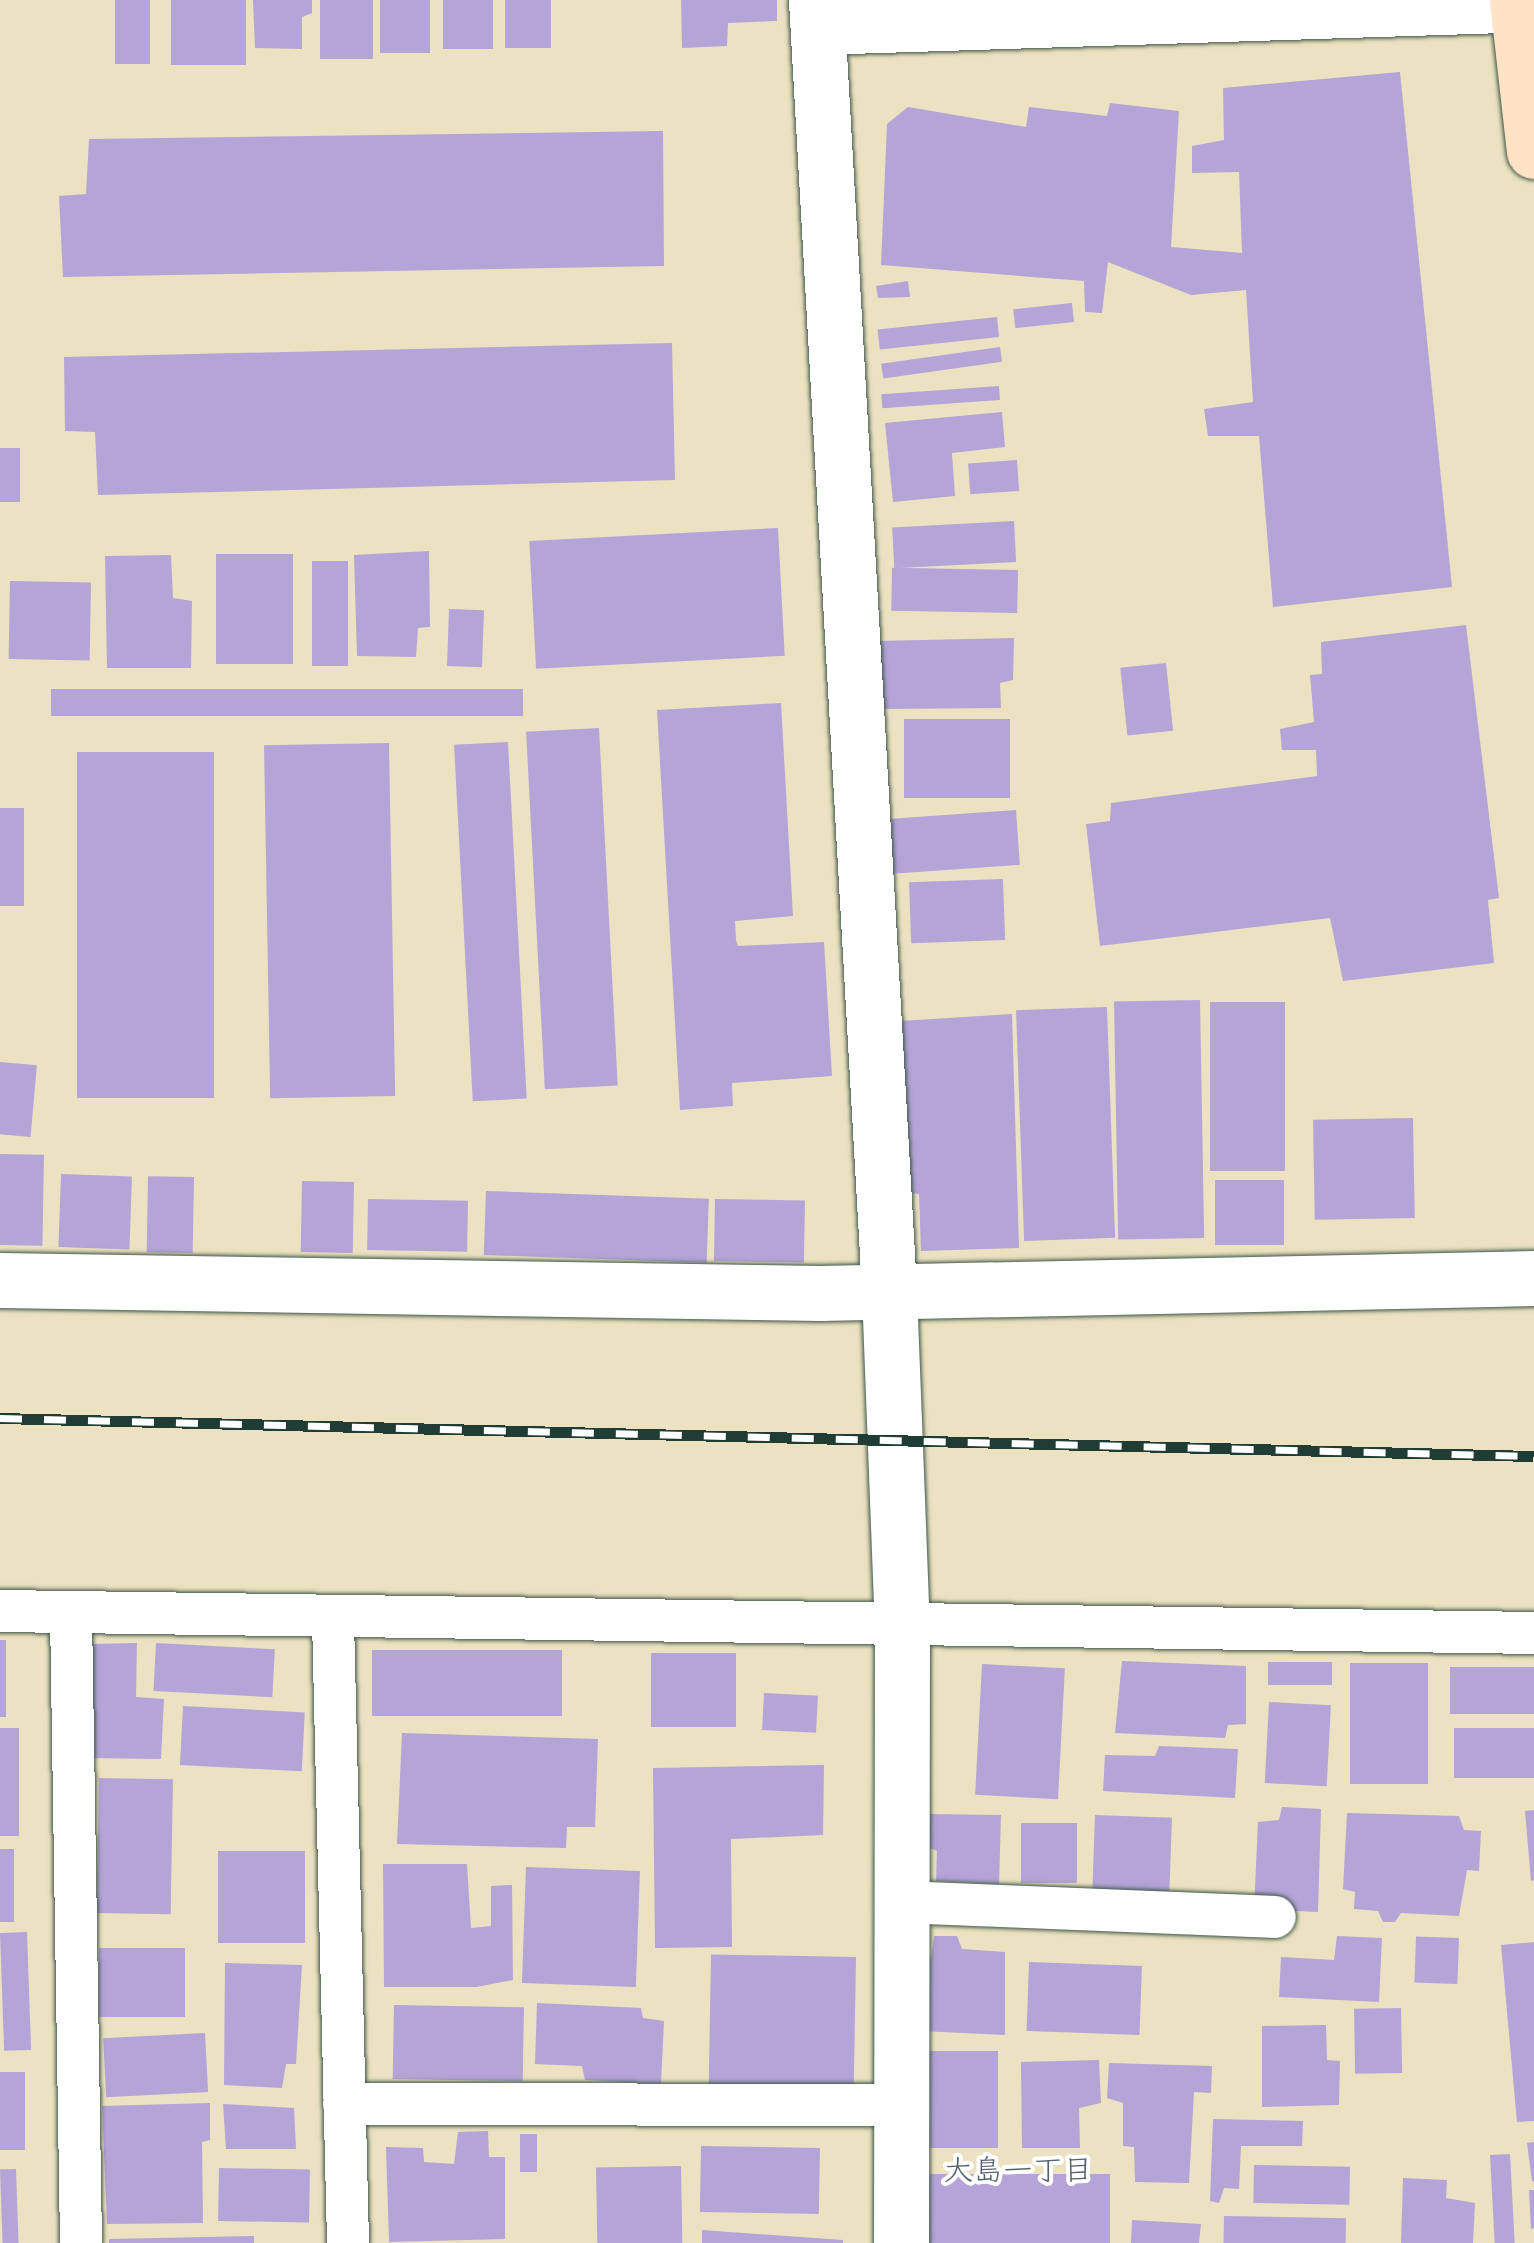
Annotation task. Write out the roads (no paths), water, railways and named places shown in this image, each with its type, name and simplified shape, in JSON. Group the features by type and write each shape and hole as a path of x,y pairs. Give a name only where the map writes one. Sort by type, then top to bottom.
{"street":[{"path":"901,2243 902,1625 889,1291 817,13 1523,3 1534,152"},
{"path":"0,1280 889,1291 1534,1278"}],"lane":[{"path":"0,1611 333,1620 1534,1633"},
{"path":"71,1613 82,2243"},
{"path":"333,1620 348,2243"},
{"path":"903,1902 1275,1917"},
{"path":"344,2104 901,2105"}],"railway":[{"path":"0,1418 1534,1456"}],"district":[{"name":"大島一丁目","path":"1018,2169"}]}
